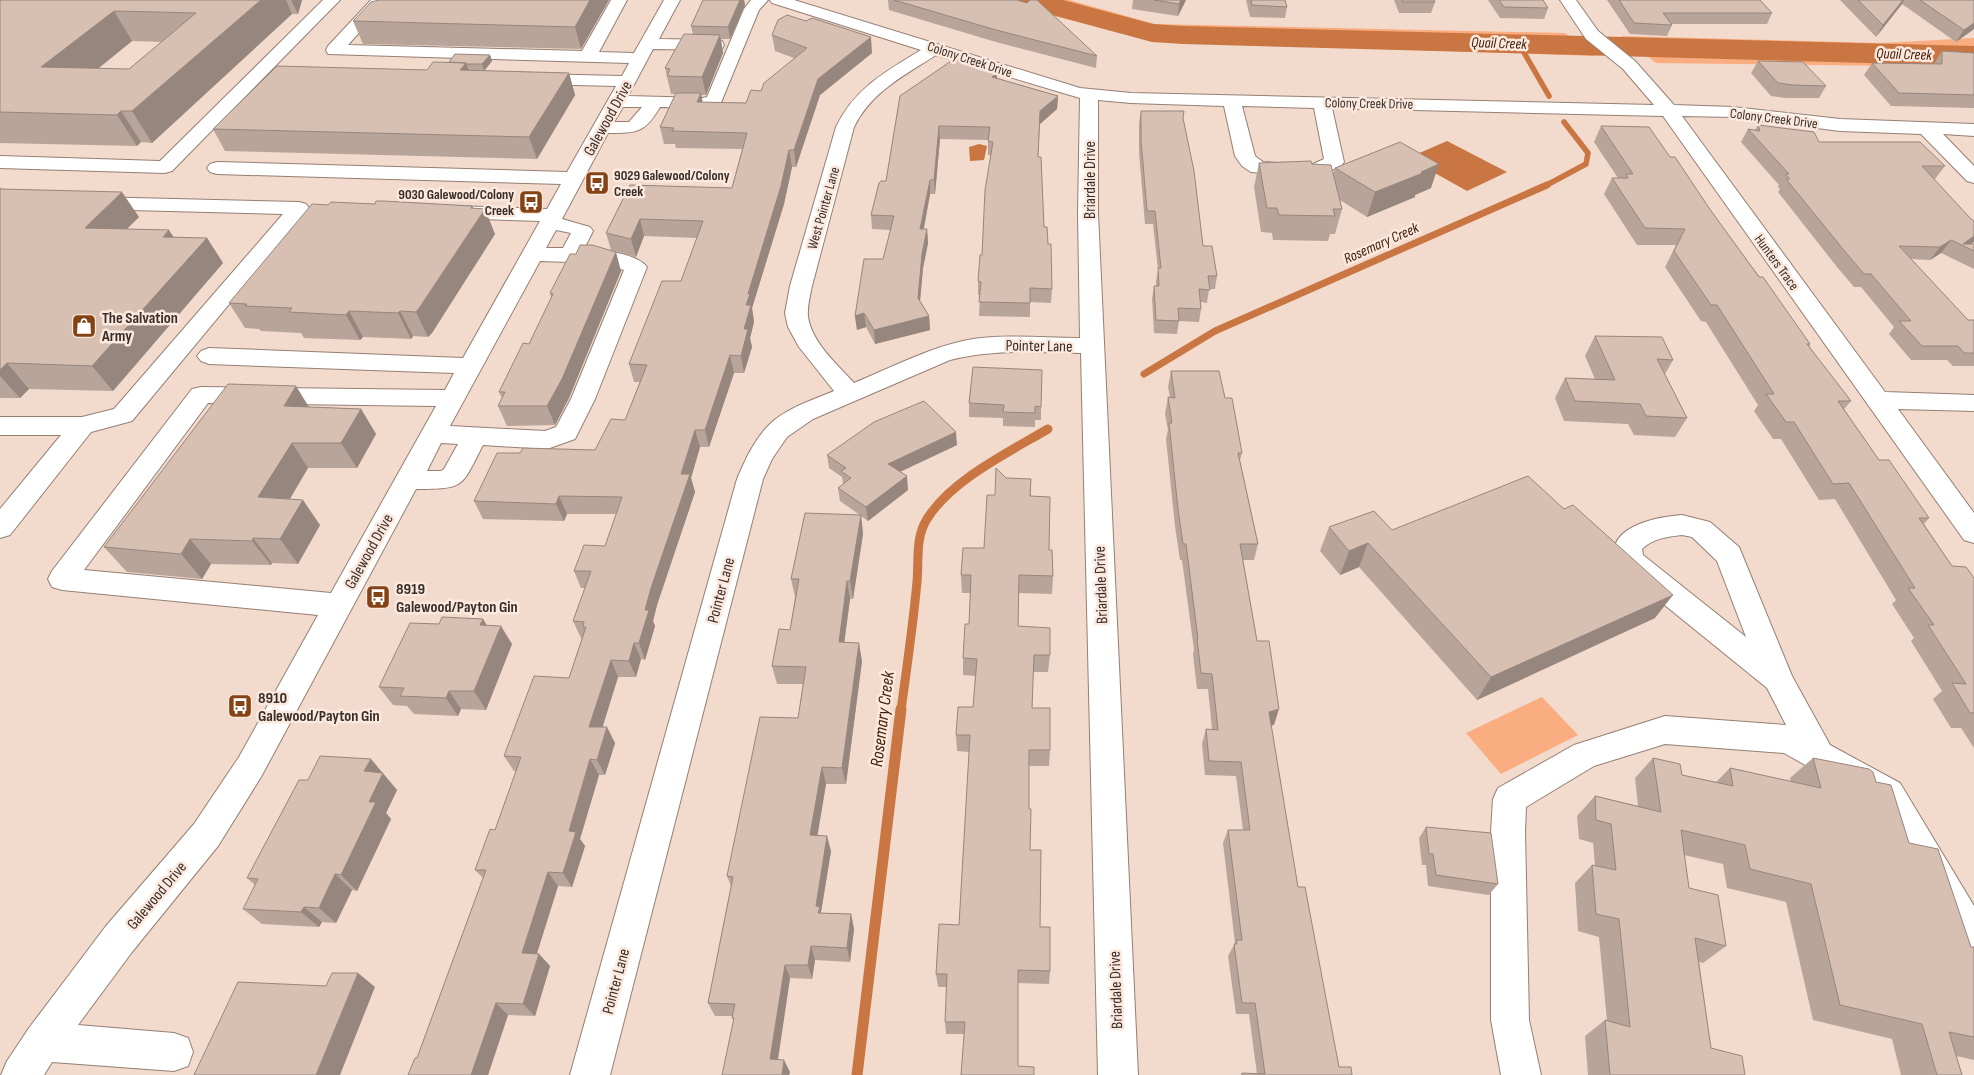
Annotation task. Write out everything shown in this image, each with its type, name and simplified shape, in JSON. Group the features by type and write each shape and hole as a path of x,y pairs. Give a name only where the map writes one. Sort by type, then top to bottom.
{"street":[{"path":"0,162 165,167 332,0"},
{"path":"380,0 334,50 588,56 633,71 654,102"},
{"path":"588,56 619,0"},
{"name":"Galewood Drive","path":"21,1075 119,939 206,835 250,767 672,0"},
{"path":"654,102 703,103 714,101 752,9 760,0"},
{"name":"Colony Creek Drive","path":"778,0 1030,79 1089,94 1131,98 1733,112 1821,124 1928,130 1974,130"},
{"name":"Hunters Trace","path":"1568,0 1592,35 1629,65 1668,110 1974,533"},
{"path":"515,78 633,71 737,46"},
{"name":"West Pointer Lane","path":"850,393 807,342 801,330 797,314 800,286 845,127 852,112 869,93 936,48"},
{"name":"Briardale Drive","path":"1089,94 1088,213 1118,1075"},
{"path":"1232,100 1245,156 1249,162 1258,168 1314,170 1334,162 1322,102"},
{"path":"603,127 636,127 641,124 654,102"},
{"path":"1928,130 1974,176"},
{"path":"217,168 574,178"},
{"path":"2,429 82,426 123,415 309,208 70,203"},
{"path":"437,212 551,219 583,231 570,256"},
{"path":"433,434 547,440 566,434 583,399 636,267 624,261 532,254"},
{"name":"Pointer Lane","path":"590,1075 750,479 760,456 778,431 804,413 942,356 972,346 1001,344 1092,346"},
{"path":"209,356 471,366"},
{"path":"338,605 62,579 201,395 453,398"},
{"path":"1876,400 1974,403"},
{"path":"0,528 82,426"},
{"path":"408,480 446,480 454,475 475,436"},
{"path":"1778,678 1630,560 1628,546 1640,536 1660,527 1682,525 1700,529 1729,554 1778,678 1819,756"},
{"path":"1522,1075 1510,1020 1508,832 1510,799 1585,755 1665,730 1789,739 1888,794 1974,940"},
{"path":"43,1042 174,1052"}],"shaded area":[{"path":"993,0 1069,0 1155,24 1565,33 1595,56 1151,41"},
{"path":"1621,36 1881,43 1974,38 1974,67 1656,63"},
{"path":"1447,141 1507,172 1467,191 1408,158"},
{"path":"979,144 987,146 984,160 970,161 969,147"},
{"path":"1542,697 1578,735 1501,774 1466,733"}],"building":[{"path":"0,0 261,0 132,111 121,111 117,115 0,112","holes":["114,11 196,13 129,69 41,67"]},
{"path":"379,0 590,0 575,27 353,21 371,2"},
{"path":"703,0 740,0 728,27 691,26"},
{"path":"894,0 1017,0 1027,3 1030,0 1037,0 1097,56 996,30"},
{"path":"1154,0 1181,0 1179,4"},
{"path":"1251,0 1285,0 1287,7 1252,5"},
{"path":"1402,0 1434,0 1435,2 1402,2"},
{"path":"1499,0 1543,0 1548,8 1504,7"},
{"path":"1619,0 1760,0 1772,13 1663,13 1672,25 1634,23"},
{"path":"1858,0 1903,0 1883,25"},
{"path":"1920,0 1974,0 1974,23 1964,30"},
{"path":"787,15 806,21 812,18 871,37 818,79 794,150 789,150 781,186 748,294 750,294 746,305 751,305 744,329 748,329 741,356 730,355 705,430 695,430 681,474 690,474 651,588 645,610 649,610 639,643 634,643 629,661 611,660 589,727 607,727 597,760 590,759 569,831 576,832 563,873 548,872 522,953 539,954 523,1004 496,1003 471,1075 408,1075 415,1058 417,1058 486,870 475,870 490,829 495,830 521,757 504,756 534,676 569,678 586,627 583,627 584,622 573,621 591,571 574,571 584,545 605,546 622,497 559,496 556,504 474,501 497,453 520,453 523,448 595,450 611,419 625,420 647,365 629,364 662,281 681,281 703,221 640,219 631,239 606,233 630,185 732,188 747,133 672,131 674,128 660,127 676,93 701,93 697,102 746,103 751,90 761,91 764,83 807,48 772,35 778,20"},
{"path":"684,34 720,35 702,77 667,76 670,69 665,68"},
{"path":"1942,51 1974,53 1974,95 1899,93 1872,63 1942,64"},
{"path":"455,54 490,55 482,64 449,62"},
{"path":"954,59 997,73 992,77 1058,96 1040,111 1038,157 1041,157 1044,227 1047,227 1048,244 1051,244 1052,289 1030,288 1030,303 979,302 981,282 978,281 980,255 982,255 985,190 993,142 988,141 990,127 939,126 934,180 930,180 920,229 927,229 922,254 918,298 929,316 874,330 864,313 855,316 864,259 883,259 894,216 871,215 879,183 886,181 900,96"},
{"path":"1758,61 1803,62 1826,86 1778,83"},
{"path":"433,62 466,63 460,70 569,73 529,137 213,129 277,66 427,70"},
{"path":"1141,111 1184,111 1183,118 1194,171 1203,246 1212,246 1217,276 1208,276 1210,290 1199,289 1201,309 1178,308 1179,321 1156,320 1154,286 1159,286 1158,268 1161,268 1155,211 1147,211 1141,140"},
{"path":"1758,125 1814,132 1819,142 1920,142 1945,166 1922,166 1974,221 1974,236 1963,244 1974,244 1974,251 1951,240 1940,247 1899,246 1968,320 1974,320 1974,353 1964,353 1958,346 1922,346 1899,321 1911,321 1871,274 1864,274 1847,254 1786,179 1790,179 1785,174 1789,174 1748,129 1760,131"},
{"path":"1601,126 1649,127 1670,157 1675,157 1709,208 1759,277 1763,277 1810,344 1807,344 1851,401 1838,401 1879,460 1889,460 1929,518 1919,518 1952,566 1966,567 1974,578 1974,713 1970,713 1952,683 1966,684 1928,625 1934,625 1908,588 1915,588 1849,483 1833,484 1794,422 1786,422 1766,394 1774,394 1717,305 1711,305 1674,251 1685,229 1645,228 1612,178 1628,178 1626,174 1633,174"},
{"path":"1400,142 1439,164 1421,172 1423,173 1375,192 1335,168"},
{"path":"1311,161 1312,164 1331,165 1342,209 1333,209 1335,216 1279,215 1277,208 1267,208 1259,163"},
{"name":"The Salvation Army","path":"0,189 122,192 85,228 169,230 163,237 207,238 92,366 7,363 0,370"},
{"path":"376,201 472,206 471,208 485,209 416,312 349,311 346,315 289,312 292,308 245,306 247,304 229,303 312,204 328,205 331,202 375,204"},
{"path":"580,245 592,245 616,252 562,379 547,406 498,406 505,392 499,392 523,343 529,344 553,294 550,293 570,254 576,254"},
{"path":"1595,336 1662,337 1673,360 1657,359 1687,418 1646,416 1640,404 1575,401 1565,378 1615,380"},
{"path":"973,367 1042,370 1041,407 1035,406 1035,413 1003,412 1004,405 969,403"},
{"path":"1171,371 1219,371 1225,398 1232,398 1242,453 1238,453 1258,544 1240,544 1257,641 1269,641 1279,709 1269,712 1298,887 1305,887 1339,1067 1351,1067 1352,1075 1242,1075 1242,1073 1265,1074 1255,1003 1242,1003 1234,944 1237,944 1236,940 1242,940 1228,830 1250,830 1241,762 1209,761 1206,729 1218,730 1212,674 1201,673 1186,544 1183,544 1178,509 1169,423 1172,423 1168,397 1175,398"},
{"path":"228,384 296,386 284,406 361,409 341,443 292,443 258,497 303,500 280,539 253,538 252,541 190,539 181,554 104,547"},
{"path":"924,401 956,432 888,464 907,476 866,507 838,488 851,478 841,471 846,468 827,455 874,422"},
{"path":"996,468 1006,478 1031,479 1030,496 1050,497 1049,550 1052,550 1053,576 1019,575 1018,626 1050,628 1050,655 1034,655 1032,708 1050,708 1050,750 1029,750 1029,809 1031,809 1030,850 1041,850 1040,927 1050,927 1050,971 1018,970 1018,1066 1034,1067 1034,1075 961,1075 965,1022 945,1022 947,974 936,974 939,924 959,925 970,735 956,735 958,707 973,707 977,659 963,658 965,624 969,624 971,575 961,575 963,548 984,548 987,495 995,495"},
{"path":"1528,476 1564,509 1573,505 1673,595 1491,677 1368,543 1349,551 1329,527 1374,511 1392,530"},
{"path":"805,513 861,515 850,581 847,581 839,642 859,643 842,768 822,767 810,835 827,836 816,906 820,907 818,913 851,914 847,948 811,946 808,965 785,965 770,1059 784,1060 782,1075 722,1075 734,1018 732,1018 735,1004 708,1003 733,877 727,876 760,717 798,718 806,667 772,666 779,629 790,630 799,579 791,579"},
{"path":"442,617 483,619 480,625 501,626 474,691 449,691 446,698 400,696 404,688 379,687 410,623 439,624"},
{"path":"320,756 371,759 364,771 383,773 369,802 376,802 341,875 335,874 319,908 304,907 301,912 243,909 258,879 247,878 299,780 308,780"},
{"path":"1653,758 1680,764 1682,775 1733,786 1730,768 1821,788 1813,758 1869,769 1873,772 1876,782 1891,785 1909,843 1938,849 1971,947 1974,947 1974,1037 1949,1032 1962,1075 1937,1075 1922,1024 1840,1005 1811,884 1750,869 1745,845 1681,830 1689,888 1718,895 1726,946 1695,938 1711,1048 1742,1056 1745,1075 1610,1075 1605,1020 1630,1027 1619,919 1596,914 1592,865 1616,870 1611,824 1596,820 1595,796 1661,812"},
{"path":"1426,827 1491,833 1498,884 1436,875 1433,854 1429,854"},
{"path":"332,973 358,973 316,1075 194,1075 238,982 326,986"}],"waterway":[{"name":"Quail Creek","path":"1029,0 1152,33 1183,35 1974,56"},
{"path":"1527,44 1522,49 1549,96"},
{"name":"Rosemary Creek","path":"1546,185 1586,164 1588,153 1564,122"},
{"name":"Rosemary Creek","path":"1144,374 1215,331 1546,185"},
{"name":"Rosemary Creek","path":"901,710 917,582 918,549 923,526 937,505 966,479 999,457 1048,429"},
{"name":"Rosemary Creek","path":"857,1075 901,709"}],"place":[{"name":"9029 Galewood/Colony Creek","path":"597,183"},
{"name":"9030 Galewood/Colony Creek","path":"531,202"},
{"name":"The Salvation Army","path":"84,326"},
{"name":"8919 Galewood/Payton Gin","path":"378,597"},
{"name":"8910 Galewood/Payton Gin","path":"240,706"}]}
